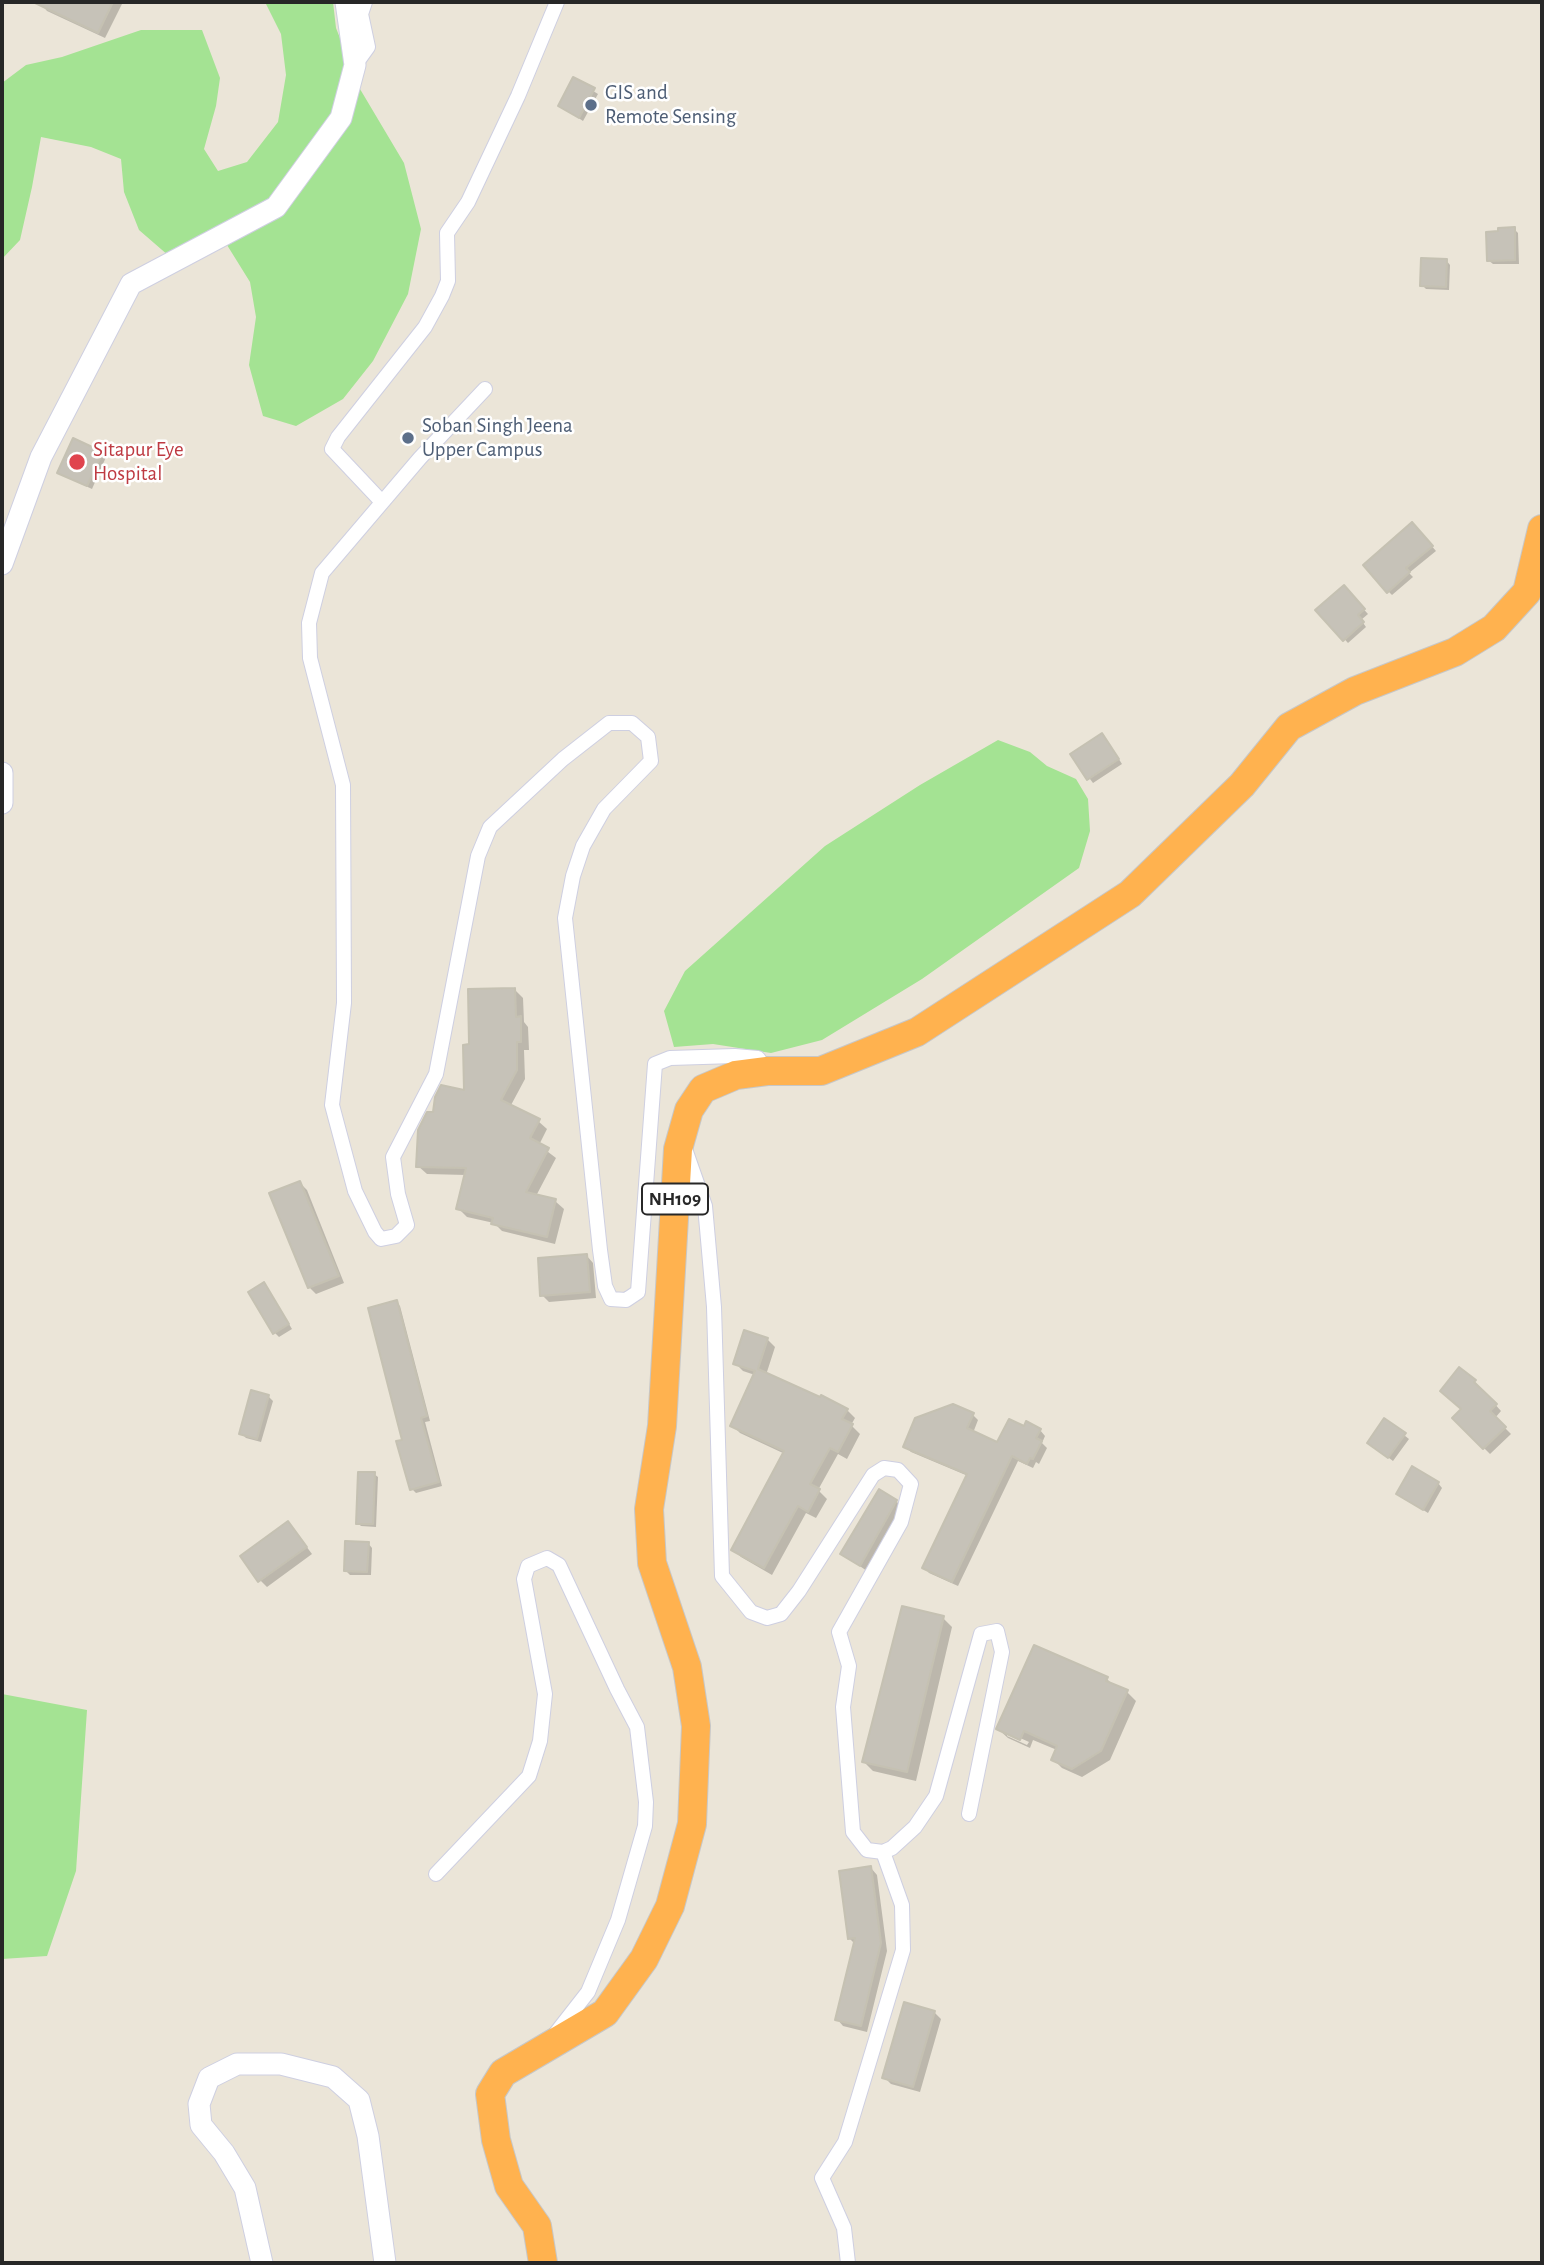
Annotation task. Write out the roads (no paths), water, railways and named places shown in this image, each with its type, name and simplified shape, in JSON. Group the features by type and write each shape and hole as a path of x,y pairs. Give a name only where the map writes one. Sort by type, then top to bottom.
{"highway":[{"name":"NH109","path":"543,2263 537,2226 509,2186 496,2140 490,2094 503,2073 606,2013 644,1959 670,1906 692,1824 696,1726 687,1667 652,1563 649,1509 662,1426 678,1149 689,1111 703,1089 736,1075 767,1071 821,1071 917,1031 1130,894 1242,785 1289,727 1355,691 1455,652 1494,628 1527,592 1542,529"}],"main road":[{"path":"2,564 41,457 131,284 276,207 341,118 355,65 346,2"},
{"path":"2,774 2,803"},
{"path":"262,2263 245,2188 224,2153 201,2125 199,2104 209,2078 237,2064 281,2064 333,2077 359,2100 368,2136 385,2263"}],"street":[{"path":"355,65 368,47 361,14 365,2"},
{"path":"381,501 332,449 338,437 425,327 442,296 448,281 447,233 474,190 518,96 557,2"},
{"path":"485,389 381,501 322,573 309,623 310,658 343,785 344,1003 332,1105 355,1191 374,1232 381,1239 396,1236 407,1225 398,1194 393,1157 436,1074 478,856 490,827 563,759 609,723 632,723 648,737 652,761 604,809 583,846 573,876 565,918 603,1274 611,1299 626,1300 638,1292 655,1064 670,1058 735,1056 758,1058 767,1071"},
{"path":"681,1138 705,1206 714,1307 722,1576 751,1612 767,1618 781,1614 799,1591 873,1475 884,1468 898,1470 911,1483 901,1522 839,1632 849,1666 843,1707 853,1832 867,1850 883,1852 892,1848 915,1827 936,1796 981,1634 997,1631 1002,1652 969,1815"},
{"path":"436,1874 528,1776 540,1741 545,1694 524,1579 528,1566 547,1558 559,1565 637,1727 646,1801 645,1826 618,1920 588,1992 543,2049"},
{"path":"848,2263 844,2228 822,2178 845,2142 903,1950 902,1905 883,1852"}],"place":[{"name":"GIS and Remote Sensing","path":"591,105"},
{"name":"Soban Singh Jeena Upper Campus","path":"408,438"},
{"name":"Sitapur Eye Hospital","path":"77,462"}]}
